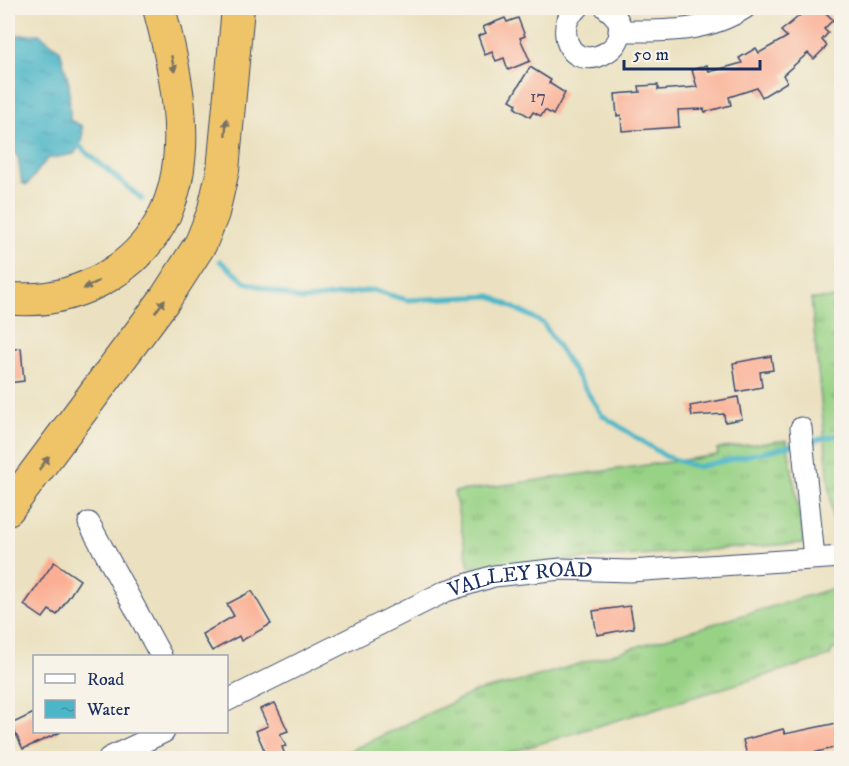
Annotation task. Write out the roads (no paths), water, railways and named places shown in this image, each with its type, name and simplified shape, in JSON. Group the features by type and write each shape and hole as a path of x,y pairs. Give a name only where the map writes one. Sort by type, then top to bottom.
{"highway":[{"path":"8,298 37,299 79,291 120,269 156,232 179,174 181,140 174,70 159,8"},
{"path":"8,509 158,308 201,243 213,213 222,170 238,8"}],"street":[{"path":"578,8 568,18 565,30 567,41 579,54 597,57 608,52 616,43 619,31 617,19 606,8"},
{"path":"619,31 690,30 719,22 745,8"},
{"path":"801,428 814,558"},
{"path":"89,523 160,655"},
{"name":"VALLEY ROAD","path":"228,700 446,591 494,576 561,569 630,571 842,557"},
{"path":"110,759 163,733"}],"water":[{"path":"39,34 60,50 69,84 70,120 82,126 83,139 74,154 47,159 27,185 22,183 18,157 8,146 8,36"}],"waterway":[{"path":"79,146 142,199"},
{"path":"220,261 245,282 302,300 373,290 407,300 491,296 543,323 602,415 665,456 697,467 799,444"},
{"path":"808,442 842,434"}]}
